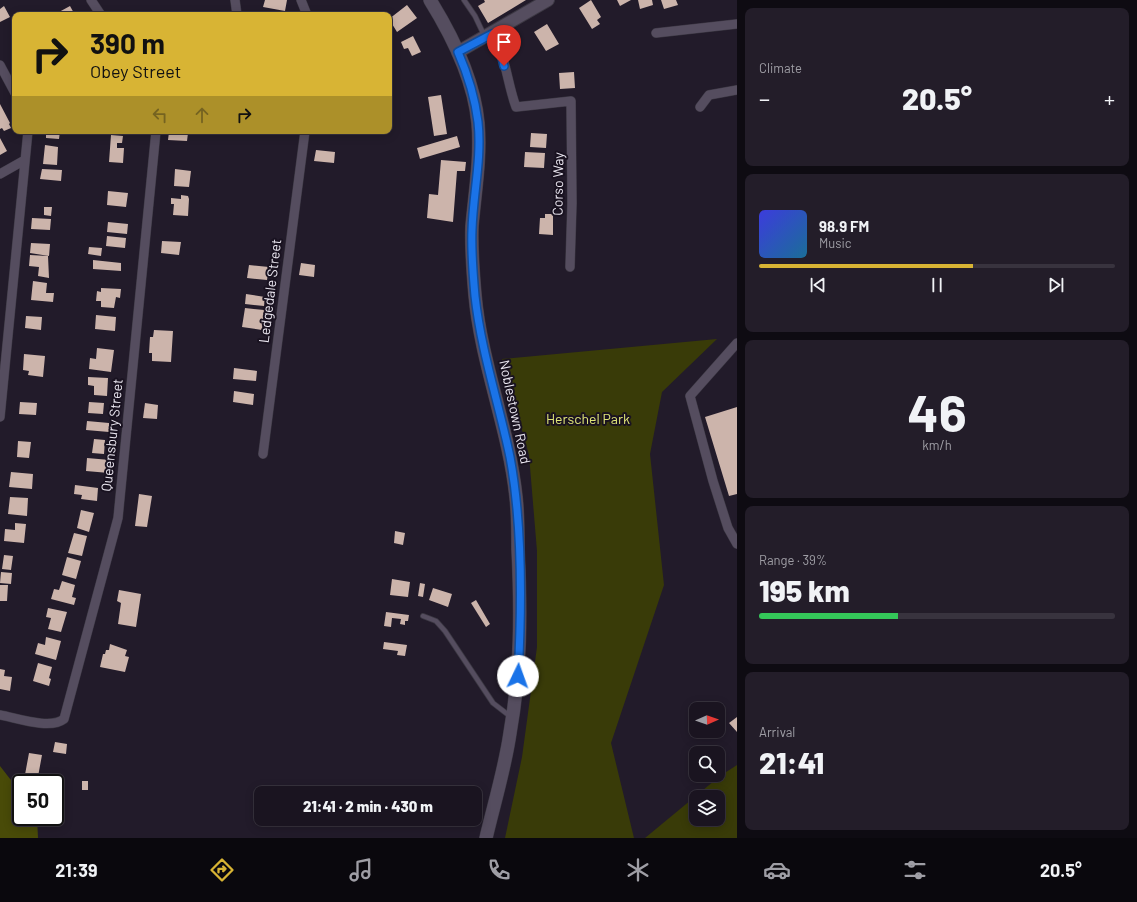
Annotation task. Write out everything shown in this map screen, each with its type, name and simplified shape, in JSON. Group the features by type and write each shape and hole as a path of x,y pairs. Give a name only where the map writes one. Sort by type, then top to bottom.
{"main road":[{"name":"Noblestown Road","path":"433,1 458,52 472,90 478,123 477,178 472,229 472,265 475,298 481,335 510,458 516,497 520,635 518,676 510,736 486,838"}],"street":[{"path":"91,0 99,12"},
{"path":"235,0 237,12"},
{"path":"301,0 306,12"},
{"path":"458,52 489,36 548,0"},
{"path":"656,33 737,24"},
{"name":"Corso Way","path":"489,36 499,45 509,89 516,106 571,101 572,203 570,267"},
{"path":"0,65 12,87"},
{"path":"700,107 709,95 737,90"},
{"path":"0,417 28,134"},
{"name":"Queensbury Street","path":"0,715 48,724 58,723 64,718 118,518 156,134"},
{"name":"Ledgedale Street","path":"263,454 305,134"},
{"path":"0,174 24,160"},
{"path":"737,343 690,396 713,481 728,528 737,544"}],"lane":[{"path":"464,0 489,36"},
{"path":"423,616 436,621 445,631 494,703 512,718"}],"green space":[{"name":"Herschel Park","path":"717,339 662,392 650,454 664,585 611,743 634,838 505,838 522,757 537,647 537,551 529,455 502,359"},
{"path":"737,765 737,838 645,838 689,802 689,826 725,826 725,790 703,790 713,782 725,782 725,773"}],"shaded area":[{"path":"0,766 12,781 12,826 37,826 38,838 0,838"}],"building":[{"path":"265,0 287,0 285,11 263,7"},
{"path":"484,0 526,0 488,23 478,6 485,2"},
{"path":"591,0 601,17 597,20 600,24 592,29 579,8"},
{"path":"617,0 631,0 620,6"},
{"path":"638,0 652,0 653,5 640,9"},
{"path":"661,0 676,0 678,5 664,9"},
{"path":"407,5 417,18 397,32 392,24 392,17"},
{"path":"4,6 10,17 0,22 0,9"},
{"path":"70,6 73,12 59,12"},
{"path":"547,24 559,44 546,51 534,32"},
{"path":"413,36 421,52 412,56 408,48 404,49 401,42"},
{"path":"574,72 575,88 560,89 559,73"},
{"path":"441,95 447,134 434,136 428,97"},
{"path":"0,104 11,128 4,131 2,128 0,129"},
{"path":"531,133 547,134 546,148 530,147"},
{"path":"46,134 60,134 59,139 46,138"},
{"path":"169,134 188,134 187,141 168,140"},
{"path":"111,135 123,136 122,143 117,143 117,148 124,148 123,163 109,162"},
{"path":"457,136 460,147 420,159 417,148"},
{"path":"0,138 7,151 0,155"},
{"path":"45,145 58,147 57,165 43,164"},
{"path":"316,150 335,152 334,163 314,161"},
{"path":"525,152 545,153 544,168 524,167"},
{"path":"441,160 466,162 465,171 457,171 453,222 427,218 429,194 438,195"},
{"path":"42,169 62,170 61,181 40,179"},
{"path":"175,169 191,171 189,187 174,186"},
{"path":"108,191 128,193 126,207 107,205"},
{"path":"181,195 188,196 189,199 188,216 173,215 174,204 171,204 171,198 181,199"},
{"path":"44,207 52,207 51,216 44,215"},
{"path":"545,214 553,214 553,235 539,234 540,218 545,218"},
{"path":"32,218 51,219 50,230 31,229"},
{"path":"108,222 128,224 127,234 107,232"},
{"path":"107,236 126,238 125,248 106,246"},
{"path":"162,241 181,242 179,255 161,253"},
{"path":"31,243 50,244 49,256 30,253"},
{"path":"89,247 102,248 101,256 88,254"},
{"path":"30,255 48,256 49,278 38,276 39,267 29,266"},
{"path":"93,260 121,263 121,271 93,269"},
{"path":"301,263 315,265 314,277 299,275"},
{"path":"249,265 269,267 267,280 247,278"},
{"path":"33,281 47,283 46,293 54,293 53,302 31,300"},
{"path":"101,288 121,289 120,298 116,297 114,308 101,307 101,301 96,301 97,291 101,292"},
{"path":"246,294 265,297 264,306 245,304"},
{"path":"245,308 264,310 262,330 242,327"},
{"path":"96,315 116,317 115,331 95,329"},
{"path":"26,316 42,317 41,330 25,328"},
{"path":"154,330 173,331 171,362 152,361 152,353 149,353 150,337 153,337"},
{"path":"97,348 114,350 111,372 89,369 90,358 96,359"},
{"path":"24,354 45,356 43,377 28,375 29,371 23,370"},
{"path":"234,368 257,371 256,381 233,379"},
{"path":"88,377 108,378 107,396 94,395 94,386 88,385"},
{"path":"234,391 254,394 253,405 233,402"},
{"path":"20,402 37,403 36,415 19,414"},
{"path":"89,402 104,403 103,414 88,413"},
{"path":"145,403 158,405 157,419 143,418"},
{"path":"737,407 737,494 729,496 705,417"},
{"path":"87,421 109,423 109,432 86,430"},
{"path":"94,439 105,440 104,454 92,453"},
{"path":"18,441 31,442 29,458 17,457"},
{"path":"87,458 110,460 109,473 86,471"},
{"path":"11,472 33,474 32,489 9,487"},
{"path":"75,485 98,488 97,501 81,499 82,495 74,494"},
{"path":"139,494 152,496 147,527 135,526"},
{"path":"10,497 28,498 27,516 8,514"},
{"path":"81,510 94,513 89,532 77,528"},
{"path":"15,523 26,524 24,543 4,541 5,529 15,530"},
{"path":"395,531 405,533 403,545 394,543"},
{"path":"74,533 87,536 82,556 68,553"},
{"path":"4,555 13,556 11,570 2,569"},
{"path":"67,557 81,561 76,579 62,575"},
{"path":"1,572 12,573 11,584 0,583"},
{"path":"392,579 410,582 408,597 390,595"},
{"path":"62,581 75,585 72,597 76,598 74,605 51,599 54,589 59,590"},
{"path":"420,583 425,584 423,597 418,596"},
{"path":"0,585 8,585 7,601 0,601"},
{"path":"433,588 452,594 448,607 429,600"},
{"path":"119,590 141,594 136,627 118,624 121,603 117,601"},
{"path":"476,600 490,624 486,627 471,603"},
{"path":"48,608 67,612 61,632 48,629 51,618 46,617"},
{"path":"386,612 409,615 408,621 405,621 405,625 400,624 401,619 392,618 391,627 384,626"},
{"path":"46,637 61,641 56,660 35,654 38,643 45,645"},
{"path":"384,642 407,645 405,656 397,655 398,651 383,649"},
{"path":"110,644 127,650 125,656 129,657 125,672 100,667 103,654 105,654 106,650 109,650"},
{"path":"38,663 52,667 49,678 51,679 49,686 33,681"},
{"path":"0,669 5,670 4,676 12,677 10,691 0,689"},
{"path":"737,717 737,732 729,723"},
{"path":"55,742 67,744 66,754 53,752"},
{"path":"29,753 42,755 38,774 25,774"},
{"path":"82,781 88,781 88,790 82,790"}],"route":[{"path":"504,66 499,45 492,34 458,52 472,90 478,123 477,178 472,229 472,265 475,298 481,335 510,458 516,497 520,582 518,676"}]}
